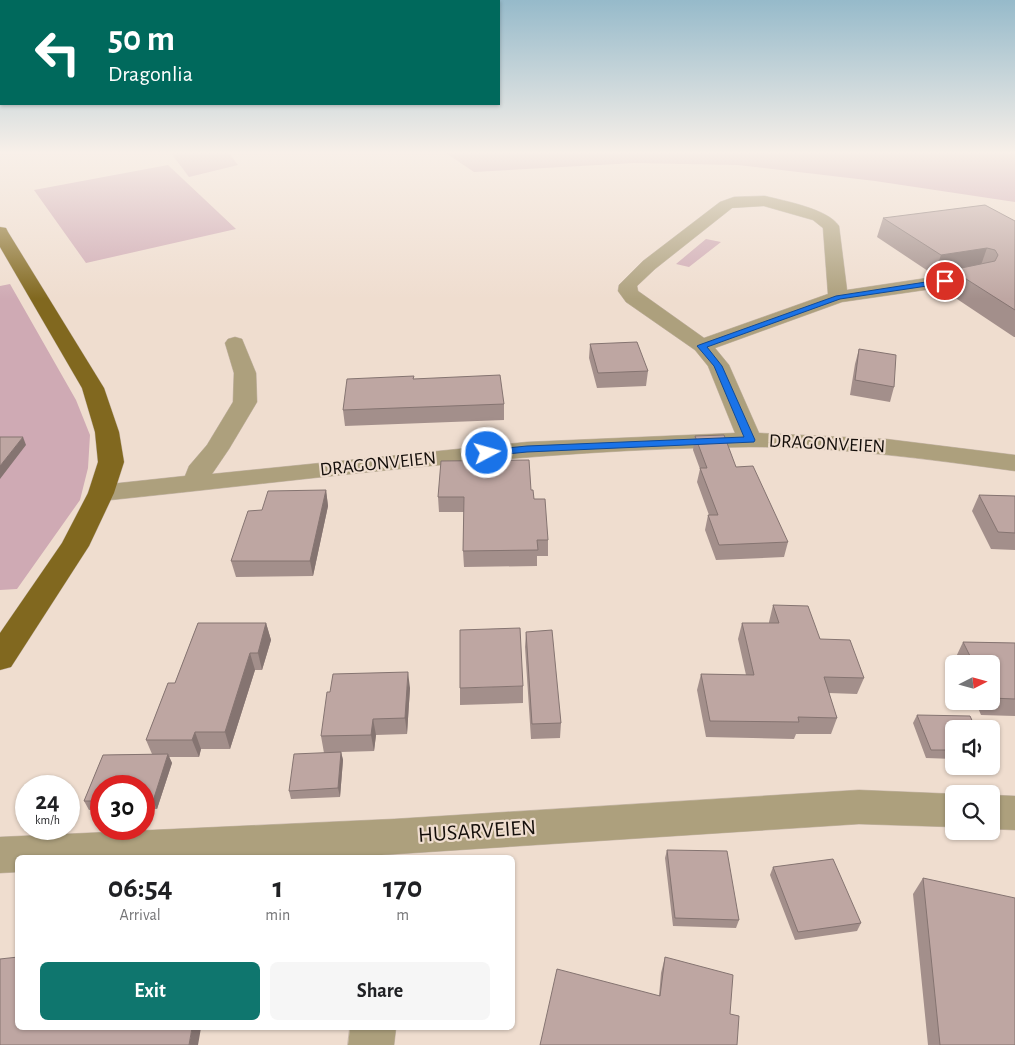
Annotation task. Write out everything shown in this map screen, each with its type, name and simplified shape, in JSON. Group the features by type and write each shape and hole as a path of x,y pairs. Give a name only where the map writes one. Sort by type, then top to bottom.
{"main road":[{"path":"0,233 93,388 107,432 111,462 101,493 75,546 0,658"}],"street":[{"path":"741,202 726,205 695,229 628,284 628,291 633,298 702,346 718,366 750,440"},
{"path":"768,202 810,213 831,226 838,297"},
{"path":"702,346 838,297 980,276"},
{"path":"195,484 202,466 217,449 245,402 245,373 235,343"},
{"name":"DRAGONVEIEN","path":"101,493 527,449 750,440 886,446 1015,463"},
{"name":"HUSARVEIEN","path":"0,855 393,847 859,807 945,810"},
{"path":"1000,812 1015,813"},
{"path":"371,1045 373,1030"}],"shaded area":[{"path":"42,202 207,202 236,229 86,263"},
{"path":"706,239 721,242 689,267 676,264"},
{"path":"10,284 76,400 90,435 88,468 80,500 17,589 0,590 0,286"}],"building":[{"path":"985,205 1015,221 1015,310 952,270 995,261 998,255 995,250 987,248 941,255 883,218"},
{"path":"637,342 648,371 598,373 590,344"},
{"path":"859,349 896,355 894,387 855,380"},
{"path":"500,375 504,404 343,410 347,379 414,376 413,379"},
{"path":"724,435 736,467 753,466 788,542 719,545 708,515 718,515 700,468 707,468 695,436"},
{"path":"0,437 23,437 0,466"},
{"path":"529,460 531,490 533,490 534,499 545,499 548,540 537,540 538,550 463,551 464,497 438,497 441,461"},
{"path":"326,490 310,561 231,561 248,511 262,510 268,491"},
{"path":"979,495 1015,496 1015,533 998,532"},
{"path":"773,605 808,606 820,639 850,640 864,678 824,677 837,718 798,717 799,722 710,721 701,674 754,675 742,623 779,623"},
{"path":"198,623 266,623 258,653 250,653 225,732 195,732 192,740 146,740 168,683 175,683"},
{"path":"520,628 523,686 460,688 460,630"},
{"path":"552,630 561,723 532,724 526,632"},
{"path":"963,642 1015,643 1015,699 1000,698 1000,655 970,655"},
{"path":"408,672 405,718 373,719 371,735 321,736 327,692 330,692 333,674"},
{"path":"917,715 970,716 972,720 945,720 945,750 931,750"},
{"path":"341,752 338,788 289,791 294,754"},
{"path":"168,754 155,795 155,775 95,775 103,755"},
{"path":"90,786 90,801 84,801"},
{"path":"667,850 727,851 739,920 675,918"},
{"path":"833,859 861,923 798,932 773,867"},
{"path":"923,878 1015,898 1015,1045 940,1045"},
{"path":"15,957 15,1030 192,1030 189,1045 0,1045 0,959"},
{"path":"665,957 733,975 730,1014 739,1016 737,1045 540,1045 557,969 660,996"}],"route":[{"path":"487,453 527,449 750,440 718,366 702,346 838,297 945,281"}]}
